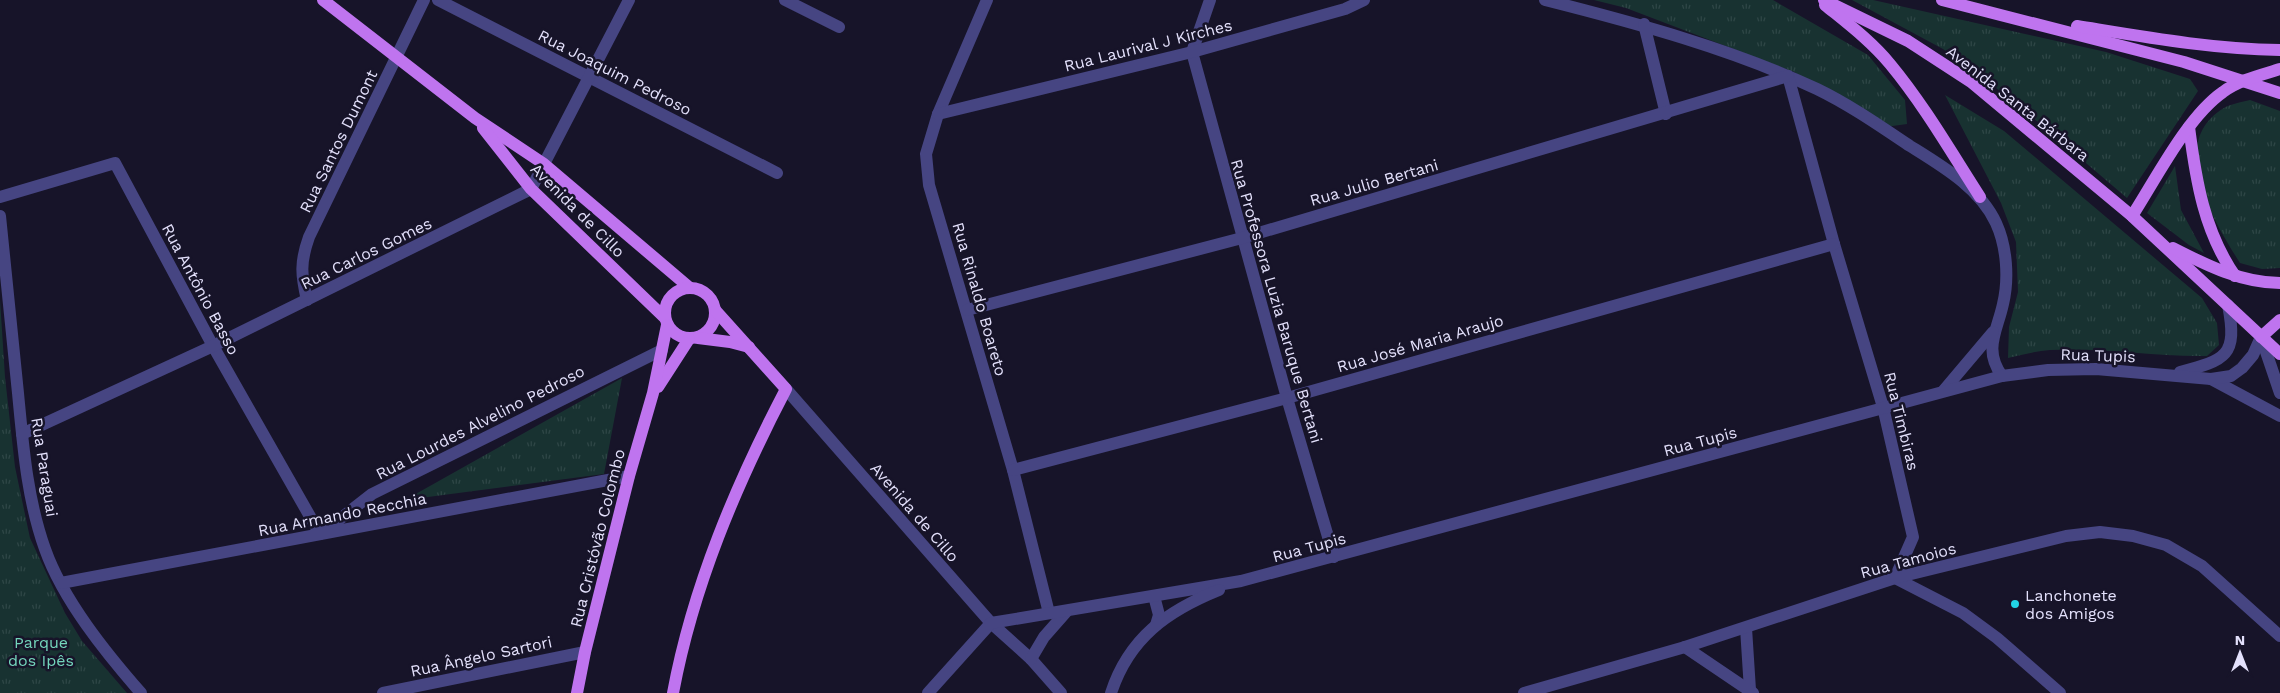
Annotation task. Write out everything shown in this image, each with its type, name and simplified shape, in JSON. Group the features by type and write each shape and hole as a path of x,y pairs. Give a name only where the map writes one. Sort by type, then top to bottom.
{"main road":[{"name":"Avenida de Cillo","path":"323,0 475,118 544,164 690,288"},
{"path":"1819,0 1873,46 1890,64 1927,114 1980,196"},
{"name":"Avenida Santa Bárbara","path":"1824,0 1908,41 1971,82 2132,216 2280,354"},
{"path":"1942,0 1999,13 2246,81 2280,93"},
{"path":"1999,13 2179,43 2232,49 2280,50"},
{"path":"2132,216 2189,127 2208,104 2224,91 2280,69"},
{"name":"Avenida de Cillo","path":"475,118 531,189 666,322"},
{"path":"2189,127 2197,183 2208,223 2220,253 2235,276"},
{"path":"2160,242 2235,276 2263,283 2280,283"},
{"path":"693,339 712,328 716,311 710,297 704,292 690,288 674,294 668,301 666,322 673,332 693,339 730,342 749,348"},
{"name":"Avenida de Cillo","path":"716,311 786,389"},
{"path":"2262,337 2280,320"},
{"name":"Rua Cristóvão Colombo","path":"577,693 585,652 629,476 653,393 666,322"},
{"name":"Rua Cristóvão Colombo","path":"653,393 693,339"},
{"path":"673,693 690,618 714,549 752,456 786,389"}],"street":[{"name":"Rua Santos Dumont","path":"307,300 302,276 302,256 309,237 424,0"},
{"name":"Rua Joaquim Pedroso","path":"438,0 776,173"},
{"path":"531,189 629,0"},
{"path":"785,0 839,27"},
{"name":"Rua Rinaldo Boareto","path":"987,0 938,114 926,154 929,185 1013,470 1049,613"},
{"path":"1192,52 1210,0"},
{"name":"Rua Laurival J Kirches","path":"938,114 1192,52 1345,9 1364,0"},
{"path":"1545,0 1644,24 1788,76 1856,111 1936,162 1980,196 1996,223 2004,250 2006,277 2003,304 1993,332 1992,351 1995,366 2002,376"},
{"path":"1644,24 1666,114"},
{"name":"Rua Professora Luzia Baruque Bertani","path":"1192,52 1242,238 1334,557"},
{"name":"Rua Julio Bertani","path":"967,310 1242,238 1666,114 1788,76"},
{"name":"Rua Timbiras","path":"1788,76 1834,244 1883,407 1913,537 1895,578"},
{"name":"Rua Antônio Basso","path":"0,196 115,163 213,346 320,534"},
{"name":"Rua Carlos Gomes","path":"22,434 213,346 531,189"},
{"name":"Rua Paraguai","path":"0,216 22,434 32,507 45,550 61,583 95,636 141,693"},
{"name":"Rua José Maria Araujo","path":"1013,470 1287,398 1834,244"},
{"name":"Rua Tupis","path":"2172,374 2214,363 2223,357 2230,346 2232,332 2228,305"},
{"path":"1944,390 1993,332"},
{"path":"2262,337 2280,393"},
{"name":"Rua Tupis","path":"991,622 1066,612 1241,581 1944,390 2002,376 2048,370 2096,369 2172,374 2211,379 2231,376 2242,368 2253,355 2262,337"},
{"name":"Rua Lourdes Alvelino Pedroso","path":"320,534 372,494 662,350"},
{"name":"Rua Tupis","path":"2211,379 2280,416"},
{"name":"Avenida de Cillo","path":"786,389 991,622 1031,659 1061,693"},
{"name":"Rua Armando Recchia","path":"61,583 629,476"},
{"name":"Rua Tamoios","path":"1524,693 1685,648 1895,578 2066,536 2100,532 2133,536 2166,546 2202,566 2280,636"},
{"path":"1895,578 1963,613 1997,638 2060,693"},
{"name":"Rua Tupis","path":"1111,693 1118,672 1132,648 1156,625 1191,601 1241,581"},
{"path":"1154,596 1159,615 1156,625"},
{"path":"1031,659 1054,623 1066,612"},
{"path":"928,693 991,622"},
{"path":"1746,628 1752,692"},
{"path":"1685,648 1752,692"},
{"name":"Rua Ângelo Sartori","path":"383,693 585,652"}],"green space":[{"path":"1594,0 1773,0 1868,55 1905,100 1907,124 1885,127 1794,72 1626,8"},
{"path":"1852,0 1873,0 2106,52 2190,79 2198,91 2127,198 2011,99 1943,49"},
{"path":"1945,95 2004,131 2202,298 2217,323 2219,345 2207,356 2070,349 2029,353 2008,358 2009,327 2018,292 2016,242 2001,203"},
{"path":"2250,100 2280,111 2280,268 2262,269 2240,263 2208,206 2200,184 2197,162 2198,141 2207,123 2224,108"},
{"path":"2175,166 2181,210 2204,253 2189,245 2147,213"},
{"name":"Parque dos Ipês","path":"0,300 5,377 15,467 30,538 65,613 82,641 127,693 0,693"},
{"path":"622,378 604,474 405,500"}],"place":[{"name":"Lanchonete dos Amigos","path":"2015,604"}]}
